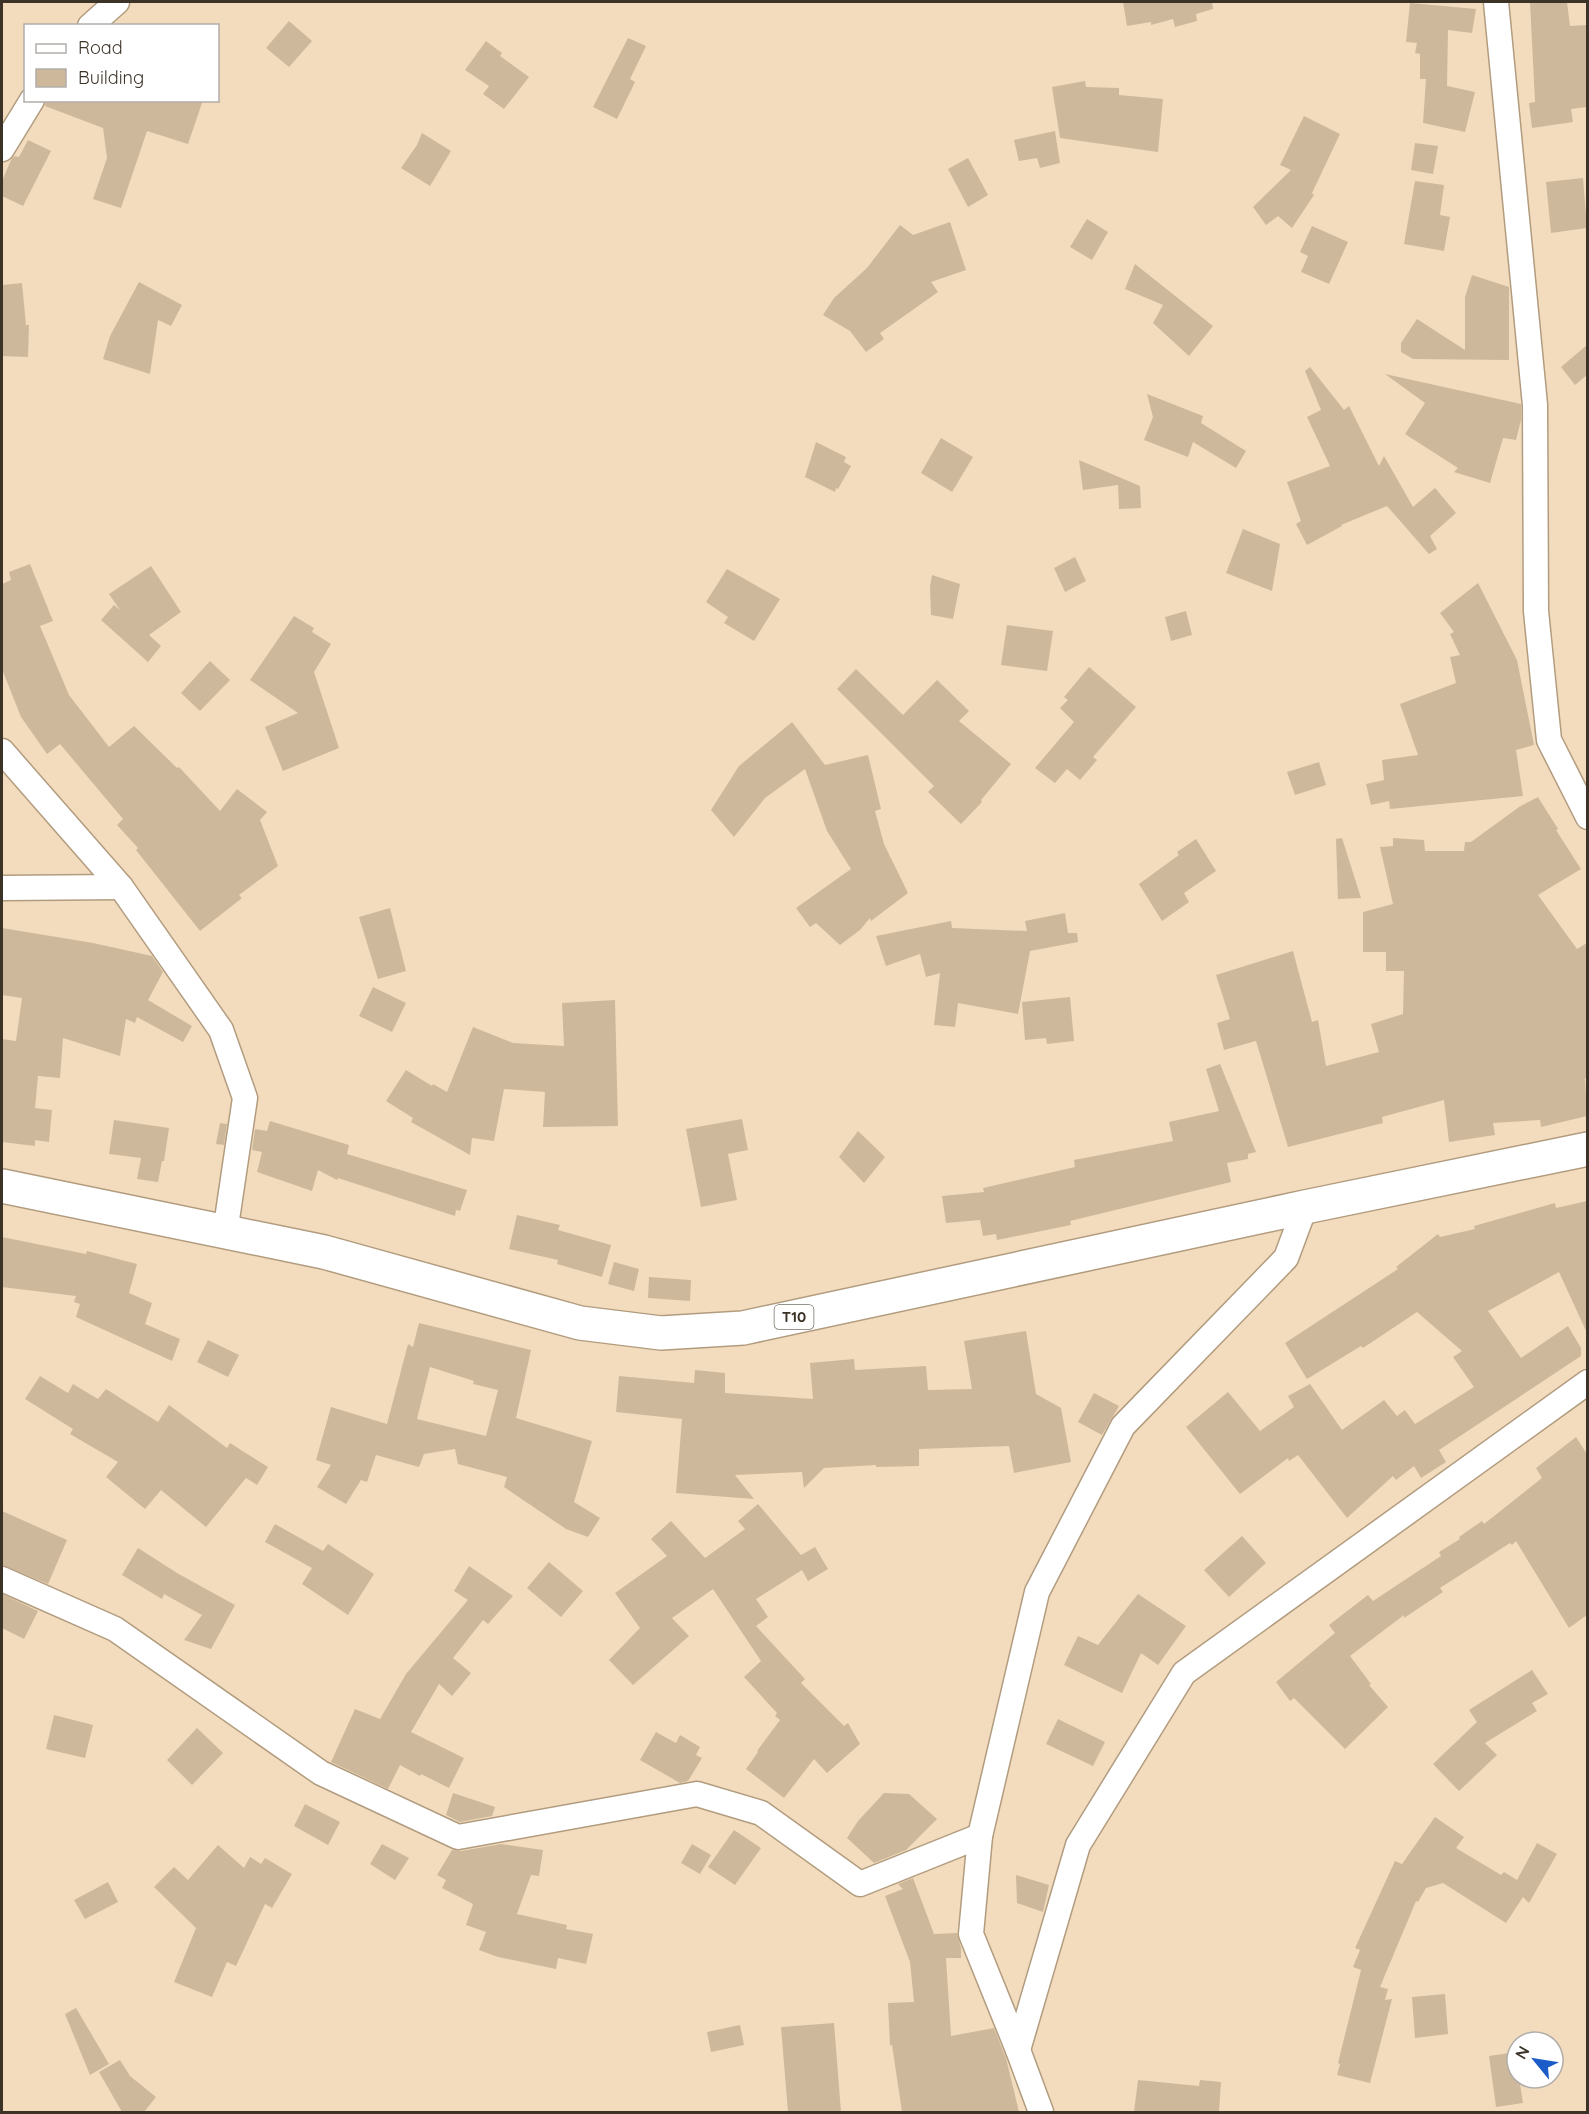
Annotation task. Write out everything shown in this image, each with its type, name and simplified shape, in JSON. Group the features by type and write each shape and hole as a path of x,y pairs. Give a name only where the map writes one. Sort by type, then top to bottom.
{"highway":[{"name":"T10","path":"2,1186 344,1257 580,1323 662,1333 743,1328 1587,1149"}],"street":[{"path":"92,24 117,2"},
{"path":"1496,2 1535,405 1536,610 1550,740 1587,818"},
{"path":"2,149 31,102"},
{"path":"2,751 121,887 221,1030 245,1098 225,1233"},
{"path":"2,888 121,887"},
{"path":"1041,2112 971,1934 980,1836 1037,1592 1123,1426 1286,1258 1305,1207"},
{"path":"1018,2050 1078,1845 1184,1673 1587,1382"},
{"path":"2,1579 115,1629 321,1773 458,1837 697,1794 761,1813 860,1884 980,1836"}],"building":[{"path":"1123,2 1212,2 1213,9 1196,14 1197,21 1175,27 1173,19 1151,25 1151,22 1127,26"},
{"path":"1530,2 1567,2 1570,26 1586,25 1587,107 1571,109 1573,122 1532,128 1529,103 1535,102"},
{"path":"1410,3 1476,9 1472,33 1448,30 1447,86 1475,92 1465,132 1423,123 1426,79 1420,79 1420,54 1415,53 1417,43 1406,42"},
{"path":"289,21 312,41 289,67 266,48"},
{"path":"628,38 646,46 630,79 635,82 617,119 593,107"},
{"path":"486,41 502,53 500,56 529,77 504,109 483,94 489,86 465,70"},
{"path":"1085,81 1086,87 1119,88 1119,95 1163,99 1158,152 1060,138 1052,87"},
{"path":"46,102 202,102 188,144 147,131 121,208 93,199 107,158 103,128 45,106"},
{"path":"1304,116 1340,134 1312,193 1314,195 1292,228 1278,216 1266,225 1253,207 1291,170 1280,165"},
{"path":"1055,131 1060,163 1040,168 1037,158 1019,161 1014,140"},
{"path":"422,133 451,151 430,186 401,168 417,145"},
{"path":"28,140 51,151 23,206 2,196 2,181 12,158 19,157"},
{"path":"1415,143 1438,146 1433,174 1411,170"},
{"path":"968,158 988,195 968,207 948,169"},
{"path":"1583,178 1587,228 1551,233 1546,182"},
{"path":"1415,181 1444,185 1440,215 1450,217 1444,251 1404,244"},
{"path":"1087,219 1108,232 1092,260 1070,247"},
{"path":"950,222 966,270 931,282 938,292 880,333 884,339 866,352 850,331 823,315 834,298 867,268 900,225 913,235"},
{"path":"1312,226 1348,242 1329,284 1301,272 1308,256 1300,252"},
{"path":"1135,264 1213,326 1189,356 1153,323 1163,305 1125,289"},
{"path":"1472,275 1509,287 1509,360 1413,359 1401,352 1401,343 1417,319 1465,350 1465,297"},
{"path":"139,282 182,305 171,326 158,320 150,374 103,359 110,336"},
{"path":"22,283 26,325 29,325 28,357 2,356 2,285"},
{"path":"1587,345 1587,375 1575,385 1561,367"},
{"path":"1310,367 1344,410 1349,406 1379,466 1384,456 1413,507 1435,488 1456,513 1430,536 1437,549 1429,554 1387,506 1341,525 1307,545 1296,524 1301,521 1287,482 1330,466 1307,417 1321,410 1305,371"},
{"path":"1385,374 1521,404 1521,420 1516,440 1503,438 1490,483 1454,472 1458,468 1405,434 1425,403"},
{"path":"1147,394 1203,416 1201,423 1246,451 1236,468 1193,442 1188,457 1144,440 1153,417"},
{"path":"941,438 973,457 952,492 921,473"},
{"path":"816,442 846,457 844,462 851,466 835,492 805,477"},
{"path":"1079,460 1140,486 1141,508 1119,509 1118,485 1083,490"},
{"path":"1243,529 1280,544 1272,591 1226,573"},
{"path":"1075,557 1086,581 1065,592 1054,568"},
{"path":"30,564 53,621 40,626 69,695 109,747 134,726 177,768 179,767 220,811 237,789 267,812 260,820 278,866 239,895 242,898 200,931 136,850 138,848 117,825 123,819 60,744 47,754 21,717 2,669 2,584 11,580 9,572"},
{"path":"151,566 181,612 149,635 161,646 148,662 101,620 114,605 120,610 109,594"},
{"path":"727,569 780,599 754,641 724,623 728,617 706,602"},
{"path":"932,575 960,584 953,619 931,615"},
{"path":"1478,583 1517,660 1534,745 1516,750 1523,796 1390,809 1389,801 1371,805 1366,784 1384,780 1382,760 1418,755 1400,704 1456,683 1450,657 1460,655 1450,634 1454,632 1440,613"},
{"path":"1186,611 1192,635 1171,641 1165,617"},
{"path":"294,616 314,628 312,632 331,644 314,672 339,748 283,771 265,727 298,713 250,680"},
{"path":"1007,625 1053,631 1047,671 1001,665"},
{"path":"210,661 230,680 200,711 181,693"},
{"path":"1089,667 1136,707 1093,757 1097,760 1080,780 1067,769 1055,783 1035,768 1074,722 1060,708 1068,700 1064,697"},
{"path":"856,669 903,715 937,680 969,711 959,721 1011,764 981,800 982,802 961,824 928,792 934,786 837,689"},
{"path":"792,722 825,765 868,755 881,809 875,811 884,844 908,893 871,921 870,918 860,930 840,945 816,923 810,927 796,908 851,869 827,831 805,769 765,798 734,837 711,810 739,766"},
{"path":"1319,762 1326,785 1295,795 1287,772"},
{"path":"1538,797 1581,869 1538,895 1577,949 1587,943 1587,1078 1585,1078 1587,1116 1541,1127 1540,1120 1493,1123 1495,1135 1449,1142 1444,1100 1382,1117 1383,1123 1288,1147 1256,1041 1224,1050 1217,1023 1230,1019 1216,975 1293,951 1312,1022 1318,1020 1326,1066 1379,1052 1371,1024 1403,1014 1404,971 1386,971 1386,952 1363,952 1363,912 1393,904 1380,847 1393,846 1393,838 1424,840 1425,851 1464,851 1465,842 1471,842 1519,807"},
{"path":"1342,838 1361,898 1338,899 1336,839"},
{"path":"1196,839 1216,871 1184,893 1189,902 1162,921 1139,884 1179,855 1177,852"},
{"path":"390,908 406,971 378,979 359,917"},
{"path":"1065,913 1068,933 1077,933 1078,942 1030,951 1018,1014 958,1003 955,1027 934,1025 940,973 926,977 920,954 886,966 876,936 951,921 952,928 1027,931 1025,921"},
{"path":"2,928 93,943 152,956 163,972 148,1000 192,1026 183,1042 137,1017 135,1023 126,1019 120,1056 63,1038 60,1078 38,1076 35,1108 52,1110 49,1142 35,1140 35,1146 2,1142 2,1039 16,1041 22,998 2,995"},
{"path":"373,987 406,1003 392,1032 359,1016"},
{"path":"1070,997 1074,1041 1047,1044 1046,1038 1025,1040 1022,1002"},
{"path":"615,1000 618,1126 543,1127 545,1092 504,1089 494,1141 472,1138 470,1155 411,1122 413,1118 386,1101 406,1070 432,1086 433,1084 447,1092 473,1027 513,1043 564,1046 562,1003"},
{"path":"1220,1064 1256,1152 1248,1154 1248,1159 1227,1163 1231,1182 1070,1221 1071,1225 997,1240 996,1234 983,1236 980,1220 946,1223 942,1196 984,1192 983,1188 1075,1167 1074,1160 1173,1141 1169,1122 1219,1111 1206,1069"},
{"path":"742,1119 748,1150 728,1154 737,1200 701,1207 686,1129"},
{"path":"114,1120 169,1128 158,1182 137,1179 141,1158 109,1154"},
{"path":"270,1121 349,1145 347,1154 467,1190 460,1211 456,1210 455,1216 338,1178 337,1180 318,1170 312,1191 257,1172 262,1152 252,1150 255,1129 267,1131"},
{"path":"220,1123 227,1124 224,1145 216,1144"},
{"path":"858,1131 885,1157 864,1183 839,1157"},
{"path":"1587,1201 1587,1333 1559,1272 1488,1311 1521,1358 1568,1326 1581,1348 1581,1356 1439,1450 1446,1462 1421,1478 1414,1466 1396,1480 1393,1476 1347,1518 1298,1455 1289,1461 1288,1458 1240,1494 1186,1427 1228,1392 1260,1431 1294,1407 1288,1396 1310,1384 1342,1430 1384,1400 1397,1416 1405,1410 1415,1424 1474,1387 1453,1357 1462,1351 1417,1312 1363,1348 1361,1346 1307,1379 1285,1343 1398,1269 1396,1267 1438,1234 1440,1237 1475,1229 1474,1226 1555,1203 1556,1208"},
{"path":"517,1215 560,1225 558,1230 611,1245 602,1277 557,1264 558,1260 509,1249"},
{"path":"2,1237 86,1254 87,1251 137,1264 129,1293 152,1303 145,1324 180,1339 172,1361 76,1317 80,1304 74,1302 76,1296 2,1287"},
{"path":"614,1262 639,1269 634,1291 608,1284"},
{"path":"649,1277 691,1280 690,1301 648,1298"},
{"path":"419,1323 531,1350 516,1418 592,1441 574,1502 600,1518 588,1537 566,1529 504,1487 507,1477 458,1464 455,1449 424,1454 419,1467 376,1455 367,1482 361,1480 346,1504 317,1487 331,1465 316,1460 331,1407 387,1424 408,1344 413,1347","holes":["430,1367 474,1381 473,1384 498,1390 486,1436 417,1419"]},
{"path":"1026,1331 1036,1394 1061,1408 1071,1462 1014,1473 1009,1446 919,1449 919,1466 876,1467 876,1465 824,1468 804,1488 802,1472 735,1475 754,1499 676,1493 682,1419 616,1412 619,1376 694,1383 695,1370 725,1373 725,1393 813,1399 810,1363 854,1359 855,1370 926,1366 928,1390 972,1389 964,1341"},
{"path":"208,1340 239,1355 228,1377 197,1362"},
{"path":"40,1376 68,1393 73,1384 98,1399 106,1389 158,1422 169,1405 227,1448 230,1443 268,1467 257,1485 246,1478 206,1527 161,1490 145,1509 106,1477 118,1462 70,1434 73,1429 25,1399"},
{"path":"1094,1393 1119,1406 1102,1435 1078,1422"},
{"path":"1576,1437 1587,1454 1587,1615 1569,1628 1516,1541 1440,1588 1443,1592 1404,1618 1404,1615 1350,1656 1371,1684 1369,1685 1388,1707 1345,1749 1294,1698 1290,1701 1276,1682 1335,1633 1329,1625 1368,1595 1373,1601 1441,1556 1439,1552 1482,1521 1484,1524 1542,1478 1536,1468"},
{"path":"758,1504 801,1555 815,1547 828,1569 808,1581 802,1570 756,1599 768,1617 756,1626 805,1679 801,1683 844,1726 848,1723 860,1744 827,1773 814,1759 784,1798 746,1769 780,1720 775,1716 777,1713 744,1677 761,1661 713,1589 672,1618 689,1636 633,1685 609,1660 640,1628 615,1593 667,1556 651,1539 671,1521 705,1558 745,1529 738,1521"},
{"path":"2,1511 67,1540 48,1584 2,1565"},
{"path":"275,1524 323,1551 328,1544 374,1574 348,1615 302,1584 312,1568 265,1542"},
{"path":"1242,1536 1266,1563 1229,1597 1204,1570"},
{"path":"138,1548 235,1605 211,1649 184,1640 202,1615 164,1594 162,1599 122,1575"},
{"path":"549,1562 583,1591 561,1617 527,1588"},
{"path":"469,1566 513,1596 488,1624 483,1620 453,1658 471,1673 452,1696 439,1684 411,1732 464,1758 449,1788 400,1765 388,1789 331,1762 355,1709 380,1719 406,1674 468,1600 454,1591"},
{"path":"2,1594 38,1611 24,1639 2,1628"},
{"path":"1138,1594 1186,1626 1158,1665 1141,1653 1122,1693 1064,1665 1078,1636 1098,1645"},
{"path":"1532,1670 1548,1694 1532,1703 1537,1711 1485,1743 1497,1755 1459,1791 1433,1764 1477,1722 1469,1710"},
{"path":"54,1715 93,1725 85,1758 46,1749"},
{"path":"1058,1719 1105,1742 1093,1766 1046,1744"},
{"path":"197,1728 223,1753 192,1785 167,1760"},
{"path":"656,1732 676,1743 680,1735 700,1747 696,1755 702,1758 688,1781 680,1783 640,1760"},
{"path":"453,1793 495,1807 492,1816 460,1822 446,1815"},
{"path":"884,1793 909,1794 937,1819 906,1850 874,1863 847,1838 858,1821"},
{"path":"305,1804 340,1822 328,1845 294,1826"},
{"path":"1435,1817 1464,1837 1456,1848 1501,1875 1504,1872 1517,1880 1537,1843 1557,1854 1529,1903 1523,1897 1506,1923 1443,1883 1426,1888 1418,1902 1416,1901 1380,1987 1388,1989 1385,2000 1392,1999 1370,2083 1337,2075 1361,1970 1353,1967 1360,1950 1355,1948 1395,1861 1402,1864"},
{"path":"734,1830 761,1848 735,1885 708,1867"},
{"path":"382,1844 409,1858 395,1880 370,1864"},
{"path":"501,1844 543,1850 539,1876 531,1875 517,1914 567,1925 566,1929 593,1934 586,1964 558,1958 556,1969 498,1957 479,1950 486,1932 466,1925 473,1904 442,1888 446,1880 437,1875 452,1850 461,1851"},
{"path":"692,1844 711,1855 700,1874 681,1863"},
{"path":"218,1845 244,1868 250,1857 261,1864 265,1858 292,1874 272,1908 265,1904 236,1966 227,1962 212,1997 174,1982 196,1928 154,1887 174,1867 188,1880"},
{"path":"1016,1875 1049,1885 1043,1912 1017,1903"},
{"path":"913,1878 934,1934 957,1933 961,1948 961,1958 946,1958 951,2036 994,2028 1006,2058 1019,2112 902,2112 892,2045 890,2045 888,2003 914,2002 910,1962 885,1896 903,1889 898,1884"},
{"path":"108,1882 118,1902 85,1919 74,1900"},
{"path":"1445,1994 1448,2034 1415,2038 1412,1997"},
{"path":"76,2008 109,2064 90,2075 65,2014"},
{"path":"834,2023 841,2112 788,2112 781,2027"},
{"path":"740,2025 744,2045 711,2052 707,2032"},
{"path":"1505,2054 1505,2090 1521,2090 1523,2103 1496,2107 1489,2056"},
{"path":"120,2060 130,2076 156,2097 144,2112 122,2112 99,2072"},
{"path":"1138,2080 1199,2086 1200,2080 1221,2082 1219,2112 1134,2112"}]}
